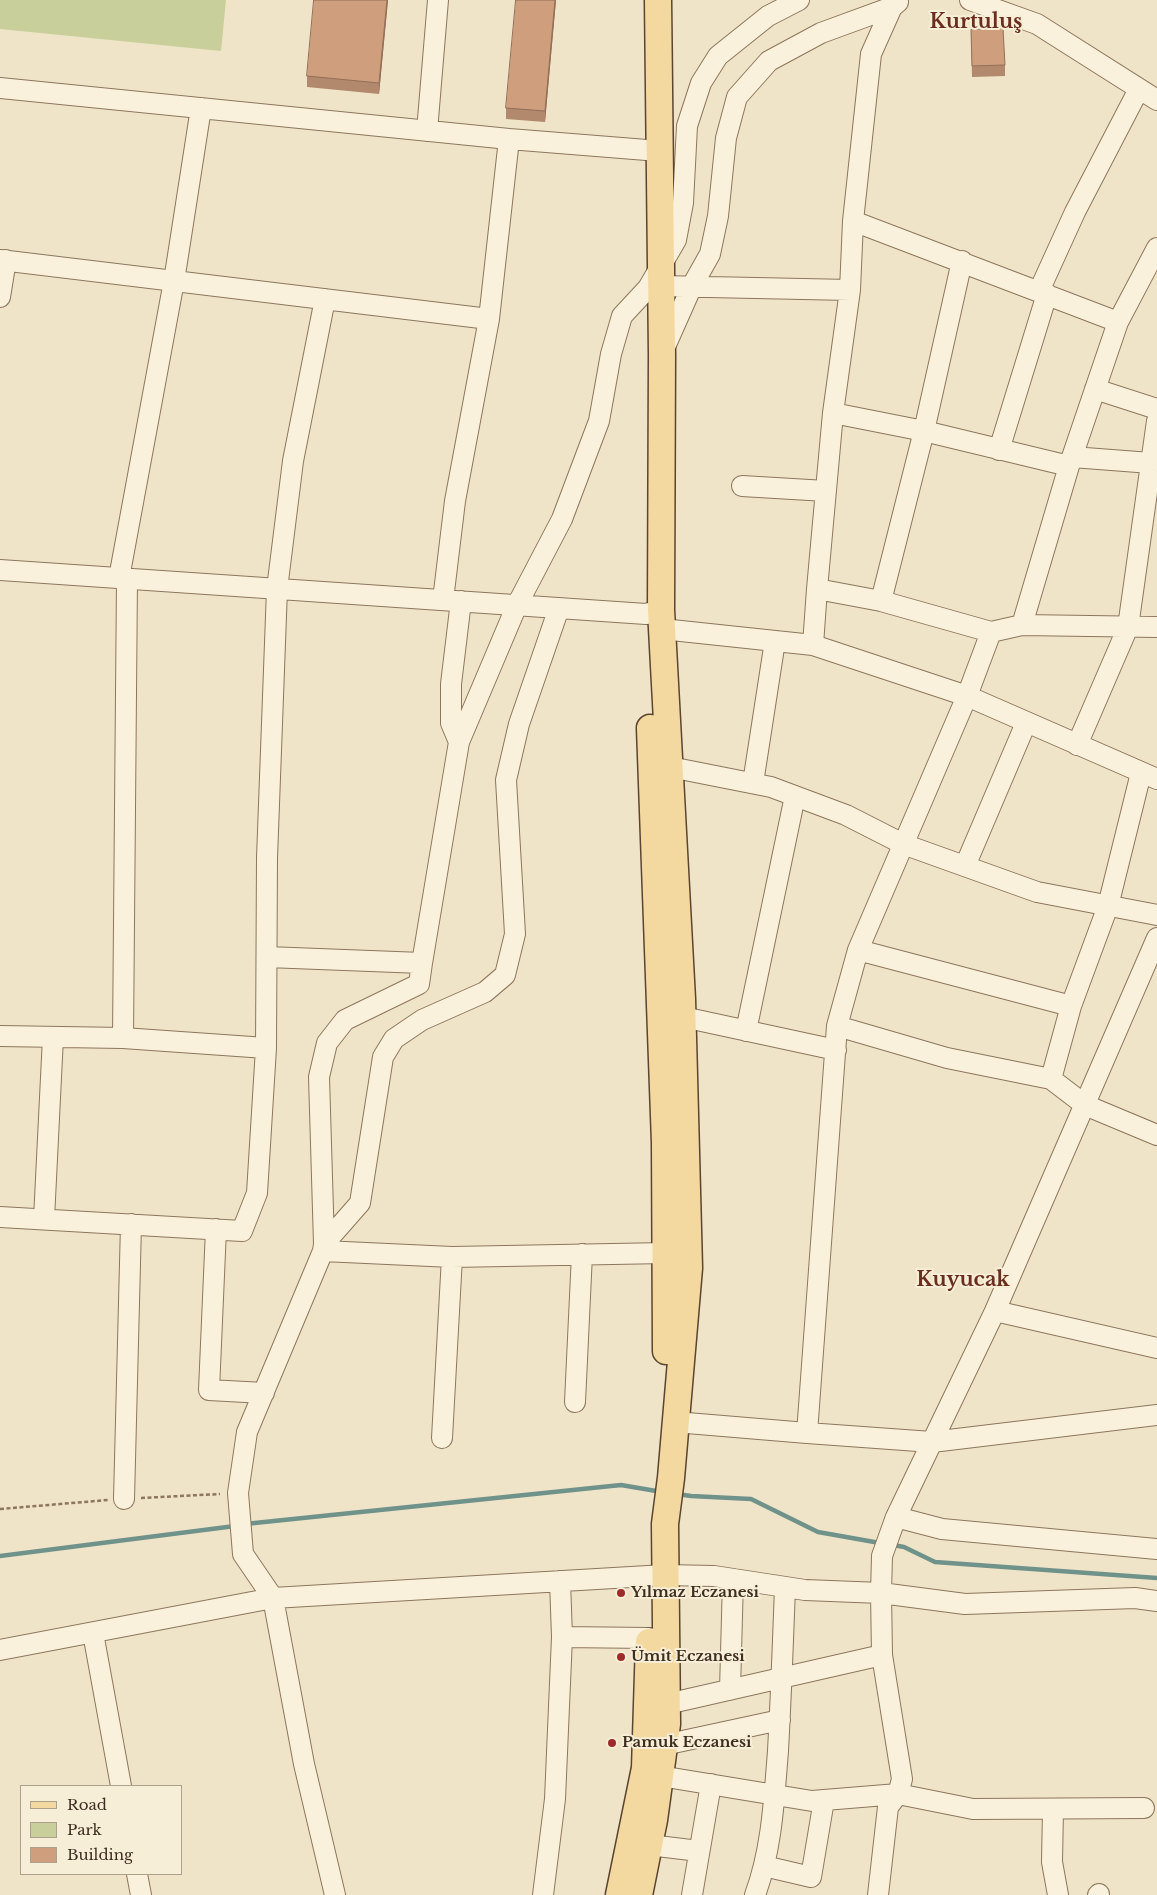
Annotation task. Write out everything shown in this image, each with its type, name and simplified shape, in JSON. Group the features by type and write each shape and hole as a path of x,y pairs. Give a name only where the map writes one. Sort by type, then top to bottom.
{"main road":[{"path":"639,1895 649,1845 667,1724 658,1575 659,1525 669,1422 689,1268 672,1018 656,618 656,279 652,150 642,0"},
{"path":"652,150 658,0"},
{"path":"656,279 662,355 656,618 670,767 672,1018 665,1143 666,1330 669,1422"},
{"path":"619,1895 645,1768 649,1638 658,1575"}],"street":[{"path":"427,131 438,0"},
{"path":"323,1248 319,1077 328,1043 345,1020 419,984 459,742 517,605 562,519 600,421 612,354 622,316 656,279 676,240 683,203 687,126 701,83 718,56 768,16 799,0"},
{"path":"970,0 1037,24 1157,100"},
{"path":"813,645 833,414 850,290 853,221 871,54 896,4"},
{"path":"662,355 692,286 710,254 718,216 726,138 737,97 769,61 821,33 896,4"},
{"path":"0,88 509,139 652,150"},
{"path":"999,450 1043,292 1075,212 1139,88"},
{"path":"123,1038 123,579 174,281 201,108"},
{"path":"459,742 451,723 455,502 489,319 509,139"},
{"path":"853,221 1118,322"},
{"path":"1022,625 1071,462 1118,322 1157,248"},
{"path":"0,298 3,260 489,319"},
{"path":"881,601 924,432 962,261"},
{"path":"656,279 692,286 850,290"},
{"path":"0,1216 242,1231 257,1193 266,1048 268,858 277,589 293,461 325,299"},
{"path":"1095,389 1157,409"},
{"path":"833,414 924,432 999,450 1071,462 1151,464"},
{"path":"1077,745 1128,627 1157,421"},
{"path":"742,486 826,491"},
{"path":"0,570 559,608 656,618 774,641 813,645 967,696 1149,776 1108,906 1071,1006 1051,1080"},
{"path":"817,589 881,601 991,632 1022,625 1157,627"},
{"path":"335,1895 304,1764 273,1598 243,1554 238,1493 247,1432 323,1248 360,1203 383,1057 394,1039 422,1020 485,992 505,975 515,934 506,780 518,724 559,608"},
{"path":"808,1433 837,1026 858,950 967,696 991,632"},
{"path":"753,783 774,641"},
{"path":"965,866 1026,723"},
{"path":"670,767 771,787 846,815 903,844 1037,892 1157,915"},
{"path":"746,1031 795,796"},
{"path":"878,1895 888,1807 898,1794 902,1779 882,1655 880,1594 882,1556 893,1525 996,1311 1157,938"},
{"path":"858,950 1071,1006"},
{"path":"266,957 422,963"},
{"path":"672,1018 836,1050"},
{"path":"837,1026 947,1058 1051,1080 1085,1104 1157,1134"},
{"path":"0,1036 123,1038 266,1048"},
{"path":"44,1219 53,1037"},
{"path":"124,1499 130,1224"},
{"path":"216,1229 209,1390 264,1393"},
{"path":"323,1248 452,1257 666,1253"},
{"path":"575,1402 582,1254"},
{"path":"442,1438 452,1257"},
{"path":"996,1311 1157,1348"},
{"path":"669,1422 932,1442 1157,1415"},
{"path":"893,1525 1157,1549"},
{"path":"0,1650 273,1598 658,1575 714,1576 805,1590 880,1594 965,1604 1135,1598 1157,1601"},
{"path":"730,1690 733,1579"},
{"path":"543,1895 555,1800 562,1637 560,1581"},
{"path":"755,1895 770,1837 775,1795 785,1586"},
{"path":"93,1632 121,1785"},
{"path":"562,1637 649,1638"},
{"path":"667,1704 882,1655"},
{"path":"664,1745 780,1720"},
{"path":"660,1776 812,1800 898,1794 973,1809 1144,1808"},
{"path":"692,1895 698,1851 711,1784"},
{"path":"764,1866 811,1877 824,1800"},
{"path":"1053,1809 1052,1862 1058,1895"},
{"path":"649,1845 698,1851"},
{"path":"137,1875 141,1895"}],"green space":[{"path":"0,0 226,0 221,51 0,29"}],"building":[{"path":"314,0 387,0 379,83 307,76"},
{"path":"516,0 555,0 545,111 506,108"},
{"path":"1003,28 1005,65 972,66 971,30"}],"waterway":[{"path":"245,1524 621,1485 662,1492"},
{"path":"677,1494 751,1499 818,1532 880,1543"},
{"path":"0,1556 235,1526"},
{"path":"893,1545 904,1547 935,1562 1157,1578"}],"place":[{"name":"Yılmaz Eczanesi","path":"621,1593"},
{"name":"Ümit Eczanesi","path":"621,1657"},
{"name":"Pamuk Eczanesi","path":"612,1743"}],"district":[{"name":"Kurtuluş","path":"976,22"},
{"name":"Kuyucak","path":"963,1280"}]}
